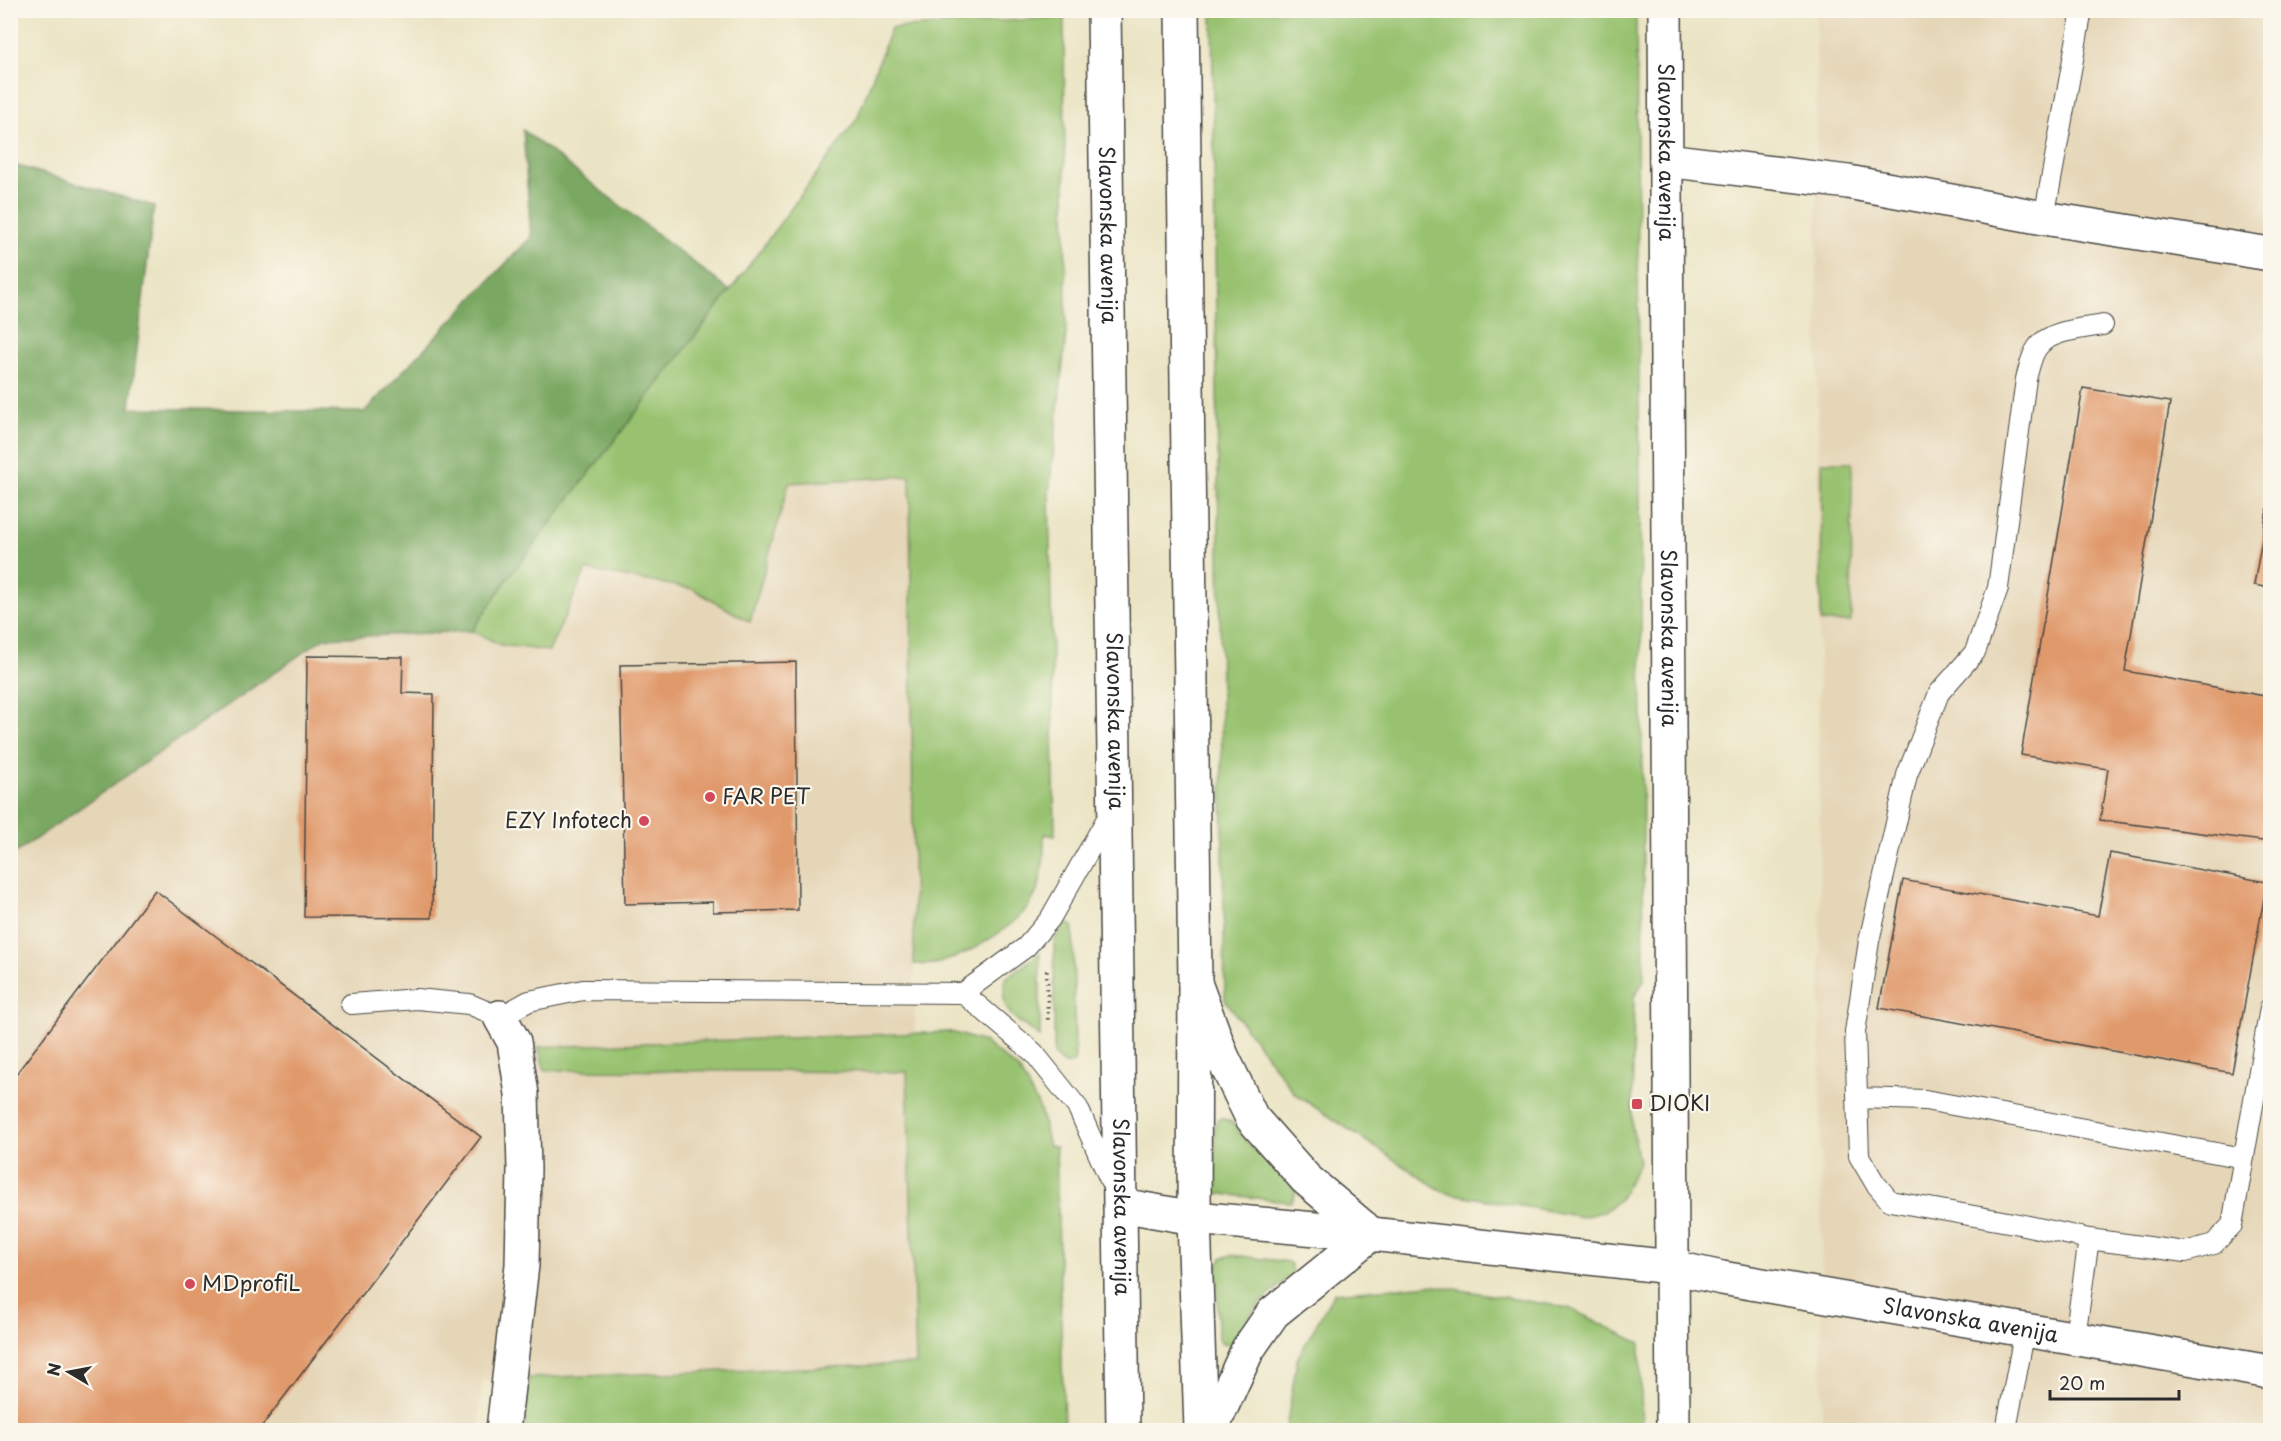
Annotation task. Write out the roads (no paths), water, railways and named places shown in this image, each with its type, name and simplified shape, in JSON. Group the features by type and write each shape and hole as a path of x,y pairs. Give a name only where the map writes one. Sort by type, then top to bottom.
{"street":[{"name":"Slavonska avenija","path":"1104,10 1114,806 1120,976 1123,1431"},
{"path":"1182,10 1195,982 1194,1218 1201,1431"},
{"name":"Slavonska avenija","path":"1665,10 1673,1431"},
{"path":"1666,160 1848,182 2044,218 2271,254"},
{"path":"1195,982 1222,1056 1252,1118 1306,1179 1371,1234 1273,1313 1248,1349 1211,1431"},
{"path":"500,1017 514,1042 522,1094 524,1169 522,1265 503,1431"},
{"name":"Slavonska avenija","path":"1122,1205 1194,1218 1371,1234 1671,1267 1722,1278 2271,1372"}],"lane":[{"path":"2044,218 2082,10"},
{"path":"2103,325 2043,340 2035,350 2026,379 1998,588 1975,652 1939,693 1907,775 1868,952 1855,1032 1859,1156 1875,1183 1890,1201 2089,1239 2186,1252 2214,1244 2232,1225 2271,1008"},
{"path":"351,1004 417,999 469,1004 500,1017 529,1001 584,990 963,993 1026,946 1050,919 1114,806"},
{"path":"963,993 1034,1053 1078,1108 1122,1205"},
{"path":"1858,1098 1925,1100 2244,1158"},
{"path":"2075,1337 2089,1239"},
{"path":"2006,1431 2025,1329"}],"place":[{"name":"FAR PET","path":"710,797"},
{"name":"EZY Infotech","path":"644,821"},
{"name":"DIOKI","path":"1637,1104"},
{"name":"MDprofiL","path":"190,1284"}]}
